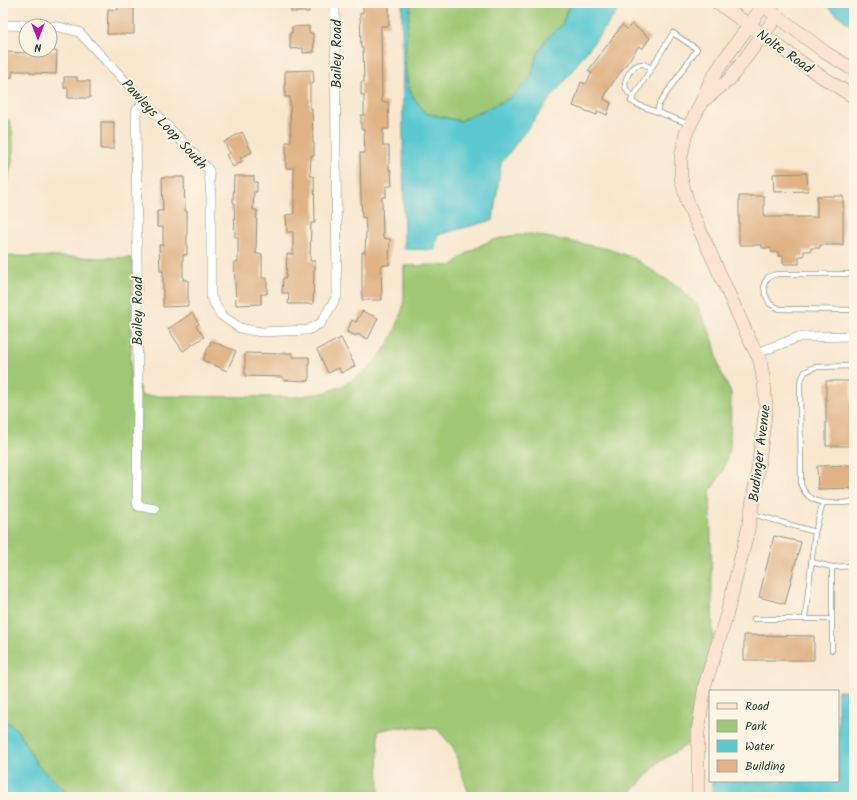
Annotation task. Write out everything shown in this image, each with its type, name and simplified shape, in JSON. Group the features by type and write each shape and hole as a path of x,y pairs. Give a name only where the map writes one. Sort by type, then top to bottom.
{"street":[{"name":"Bailey Road","path":"335,3 337,296"},
{"name":"Nolte Road","path":"718,3 816,73 854,97"},
{"name":"Nolte Road","path":"761,4 826,53 854,70"},
{"name":"Budinger Avenue","path":"698,797 698,732 705,685 726,617 748,530 766,408 764,382 760,360 688,204 681,178 681,156 686,133 710,82 749,25 761,4"},
{"name":"Budinger Avenue","path":"702,101 728,80 777,16"},
{"path":"3,25 18,25"},
{"name":"Pawleys Loop South","path":"58,27 79,32 209,170 211,198 212,297 221,315 240,328 261,332 308,330 321,323 337,296"},
{"name":"Bailey Road","path":"145,101 136,112 138,391 137,501 138,506 156,509"},
{"path":"757,354 799,337 854,336"}],"lane":[{"path":"656,112 659,104 697,48 674,33 631,101 656,112 690,125"},
{"path":"633,96 626,88 625,82 628,76 634,67 644,64 651,68"},
{"path":"854,274 777,274 768,277 764,284 765,294 770,304 780,309 854,310"},
{"path":"854,366 815,367 805,372 800,382 801,485 804,492 812,499 823,503 854,502"},
{"path":"805,618 815,532 823,503"},
{"path":"751,513 815,532"},
{"path":"811,562 832,567 854,566"},
{"path":"832,567 832,650"},
{"path":"754,619 832,619"}],"green space":[{"path":"411,3 570,3 562,25 547,38 537,55 531,77 510,98 460,121 425,113 412,95 408,86 405,63 406,37"},
{"path":"3,117 10,121 13,150 11,167 3,195"},
{"path":"531,234 608,249 633,258 681,289 697,305 713,340 720,370 731,393 730,448 723,471 710,491 713,642 693,741 659,762 627,797 470,797 453,747 437,729 397,727 378,731 379,797 72,797 38,766 18,731 3,718 3,256 133,258 130,386 139,386 141,396 294,397 323,393 340,387 365,372 378,358 389,343 397,326 403,307 404,266 452,266 470,251 491,241 509,236"}],"water":[{"path":"402,3 411,3 406,37 405,63 408,86 412,95 425,113 460,121 510,98 531,77 537,55 547,38 562,25 570,3 624,3 501,163 493,220 437,235 435,250 404,249"},
{"path":"823,3 854,3 854,27 850,25"},
{"path":"839,691 854,691 854,797 711,797 712,782 839,782"},
{"path":"3,718 18,731 38,766 72,797 3,797"}],"building":[{"path":"118,3 134,4 134,34 107,34 108,9 118,10"},
{"path":"291,3 309,3 309,12 291,12"},
{"path":"363,3 389,3 389,26 381,26 382,102 388,102 389,129 383,129 383,146 389,146 389,170 391,170 392,186 386,186 386,197 382,197 383,238 390,239 389,265 381,265 382,300 362,300 362,252 365,252 366,231 365,217 362,218 360,153 365,153 364,129 361,129 361,115 364,115 364,95 361,95 361,82 364,82 360,13 363,13"},
{"path":"632,24 650,38 642,49 639,46 607,91 604,99 611,103 607,115 598,111 597,115 573,106 581,82 586,84 592,73 588,71 622,25 627,29"},
{"path":"309,26 309,33 313,33 314,52 303,53 303,48 290,49 290,33 292,33 292,27"},
{"path":"3,52 18,53 18,58 57,58 56,74 13,71 12,77 3,77"},
{"path":"313,70 314,83 310,84 310,108 312,108 314,156 311,156 310,176 314,176 315,223 311,223 310,261 315,261 313,304 288,304 289,293 282,293 283,278 286,278 287,254 293,254 293,232 287,232 286,215 294,214 294,168 286,168 286,142 291,142 290,97 285,97 285,71"},
{"path":"64,77 77,77 77,81 90,81 90,98 68,98 68,88 64,88"},
{"path":"101,122 114,122 114,149 101,149"},
{"path":"242,132 252,152 240,158 242,161 233,167 226,155 230,153 224,142"},
{"path":"807,173 808,191 774,192 773,174"},
{"path":"234,176 254,176 254,182 257,182 257,192 254,192 253,210 257,210 256,254 262,254 262,278 267,278 267,294 261,294 261,304 236,305 234,262 238,262 238,237 235,237 233,202"},
{"path":"162,177 184,177 185,211 187,211 187,255 183,255 183,280 188,280 188,306 163,307 163,271 160,271 159,245 163,245 163,227 157,227 157,211 163,211"},
{"path":"739,196 764,196 764,217 817,217 817,196 843,196 843,245 820,245 820,248 811,248 811,251 804,251 804,256 799,256 799,264 783,264 783,256 778,256 778,252 771,252 771,248 762,248 762,245 739,245"},
{"path":"362,311 378,318 368,339 357,334 356,336 347,332 352,320 356,322"},
{"path":"192,313 199,324 196,326 204,337 183,351 168,329"},
{"path":"341,338 355,366 341,373 339,368 328,373 317,350"},
{"path":"211,341 236,351 227,371 203,360"},
{"path":"245,353 292,353 292,357 309,357 309,381 283,380 283,377 245,376"},
{"path":"826,381 851,381 851,446 826,446"},
{"path":"854,465 854,488 818,489 817,466"},
{"path":"774,536 801,542 785,604 759,597"},
{"path":"744,635 814,636 814,660 744,660"}]}
